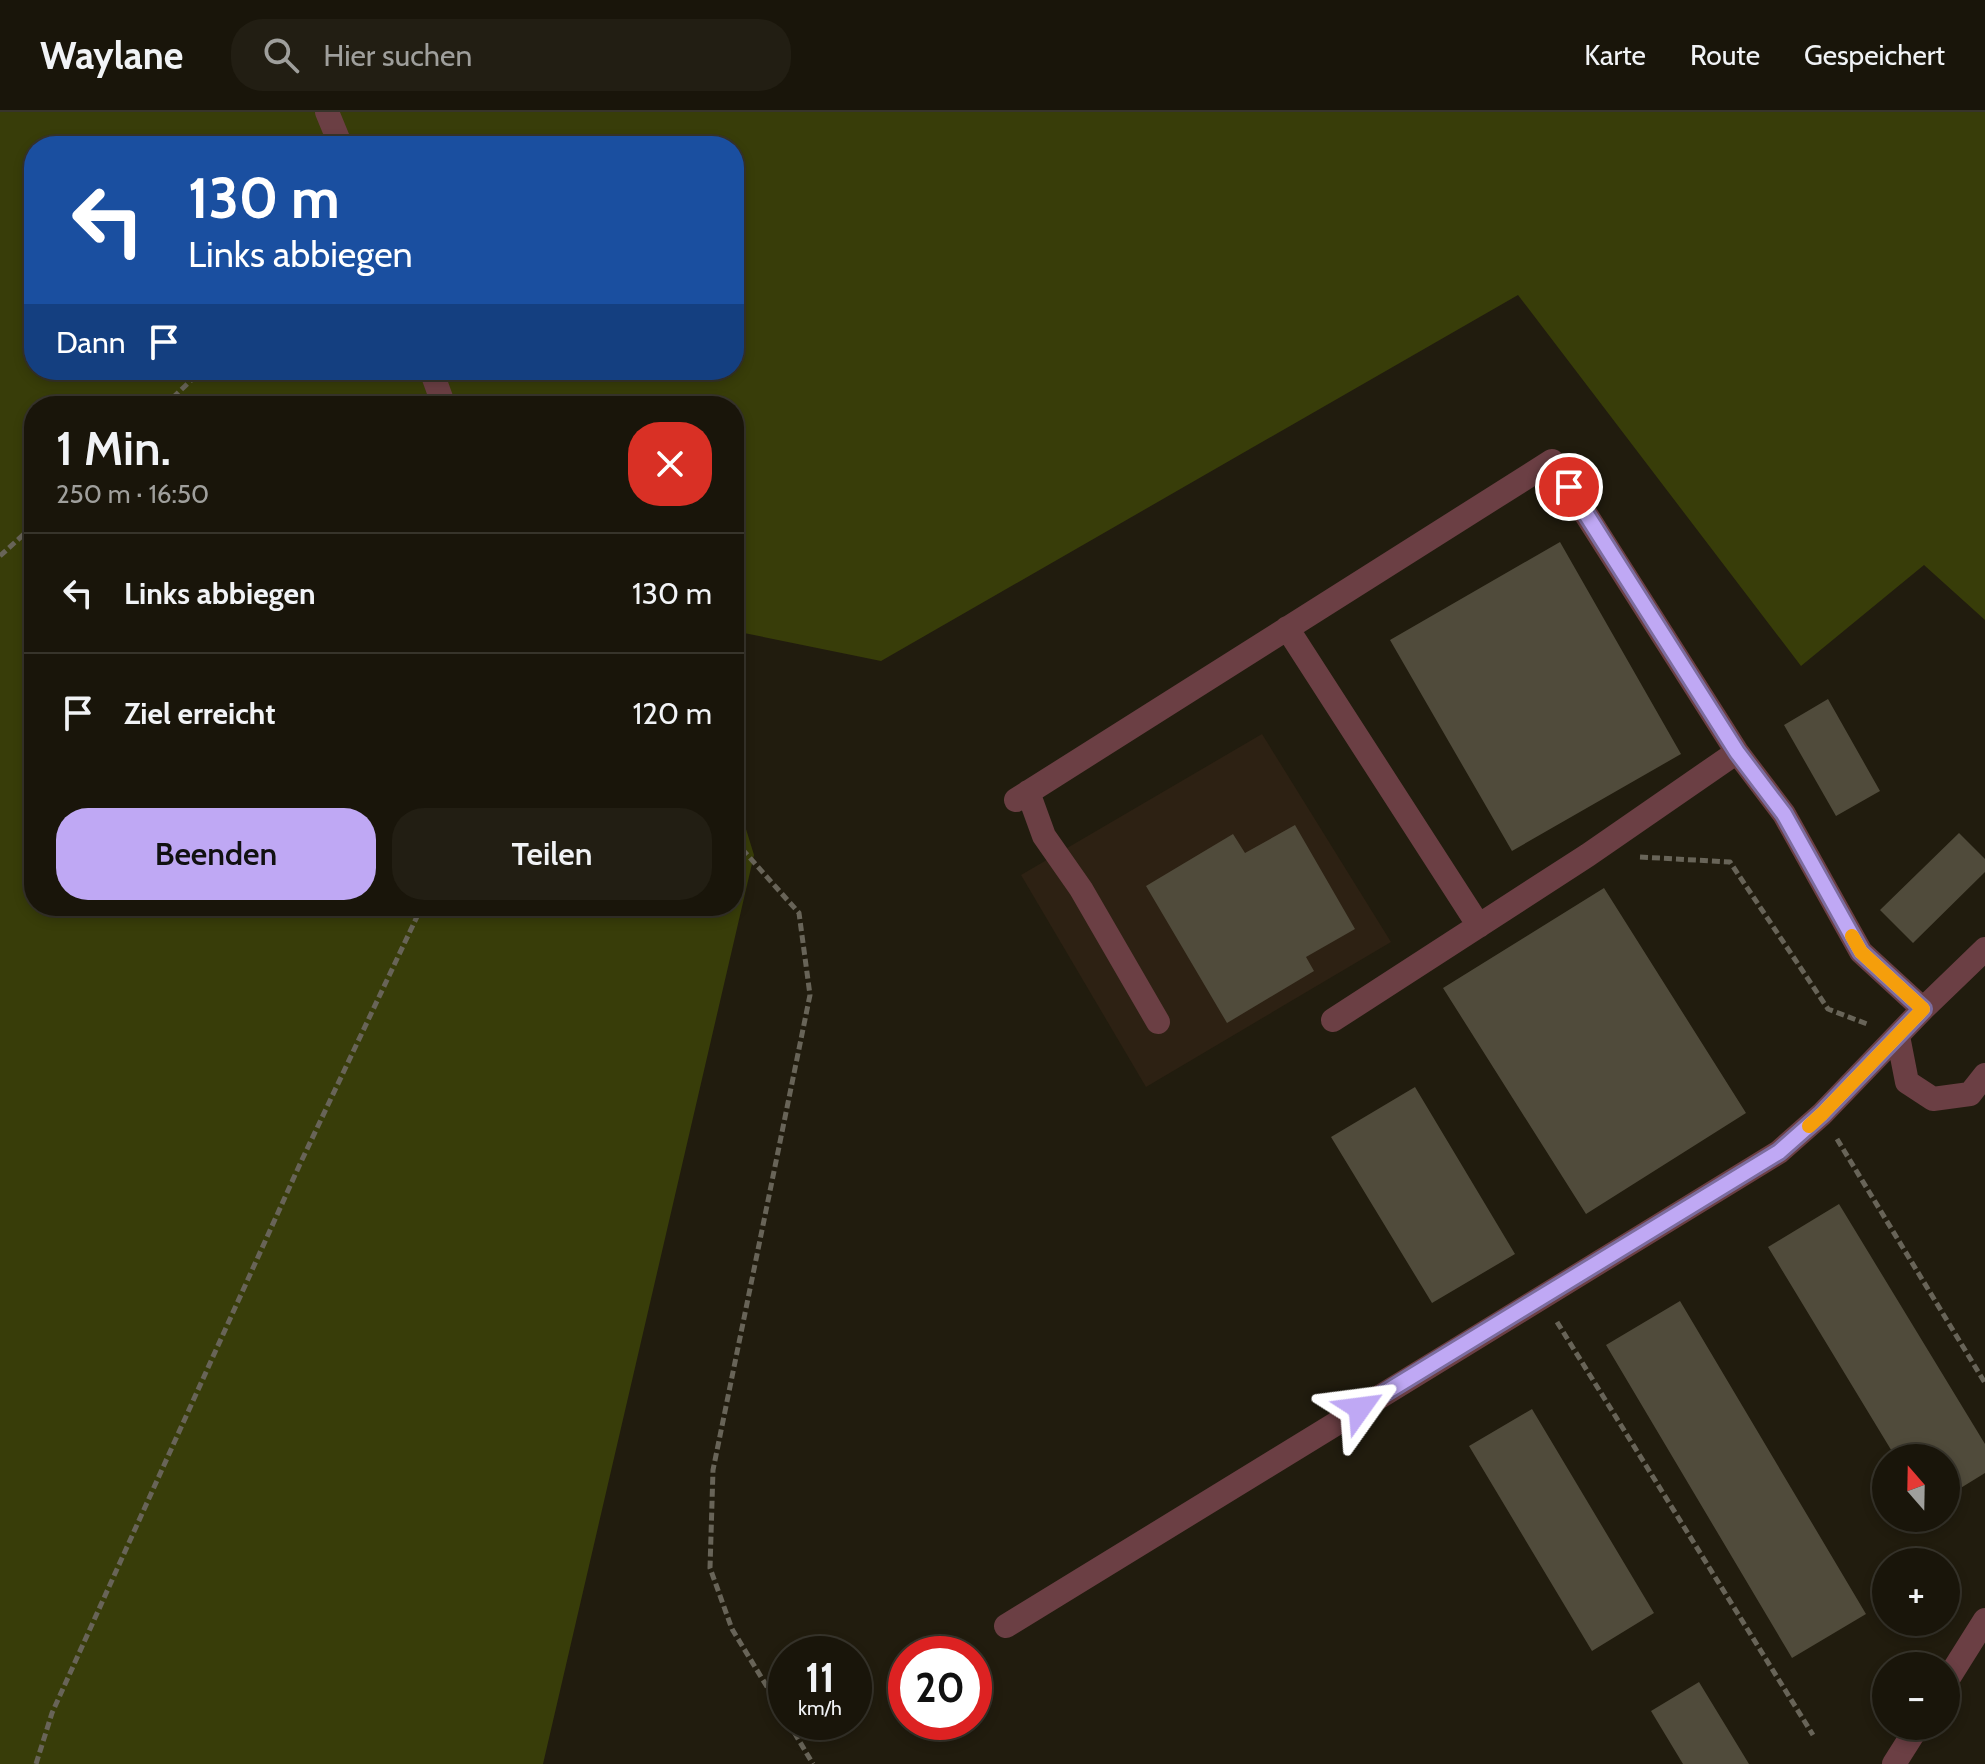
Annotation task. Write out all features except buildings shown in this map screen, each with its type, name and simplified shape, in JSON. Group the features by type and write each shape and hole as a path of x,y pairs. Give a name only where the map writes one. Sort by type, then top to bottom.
{"street":[{"path":"327,112 337,136"},
{"path":"1158,1022 1081,889 1044,836 1022,796 1552,461 1737,752 1784,814 1861,952 1923,1009"},
{"path":"1287,628 1479,926"},
{"path":"1333,1020 1588,855 1737,752"},
{"path":"1006,1626 1779,1152 1822,1114 1985,949"},
{"path":"1898,1036 1907,1082 1933,1099 1970,1094 1985,1075"},
{"path":"1960,1660 1985,1620"},
{"path":"1894,1764 1909,1740"}],"path":[{"path":"175,396 191,380"},
{"path":"0,556 24,534"},
{"path":"744,851 799,913 810,995 713,1470 710,1568 732,1629 768,1689"},
{"path":"1588,855 1730,862 1828,1009 1898,1036"},
{"path":"36,1764 52,1713 300,1164 417,916"},
{"path":"1822,1114 1985,1383"},
{"path":"1542,1297 1813,1735"},
{"path":"799,1740 813,1764"}],"shaded area":[{"path":"1262,734 1391,942 1146,1087 1021,875"}],"green space":[{"path":"0,112 1985,112 1985,620 1924,565 1801,666 1518,295 881,661 744,633 744,396 24,396 24,916 740,916 543,1764 0,1764"},
{"path":"744,822 754,855 744,898"}],"slow traffic":[{"path":"1809,1126 1923,1009 1861,952 1852,936"}],"route":[{"path":"1360,1408 1779,1152 1822,1114 1923,1009 1861,952 1784,814 1737,752 1569,487"}]}
